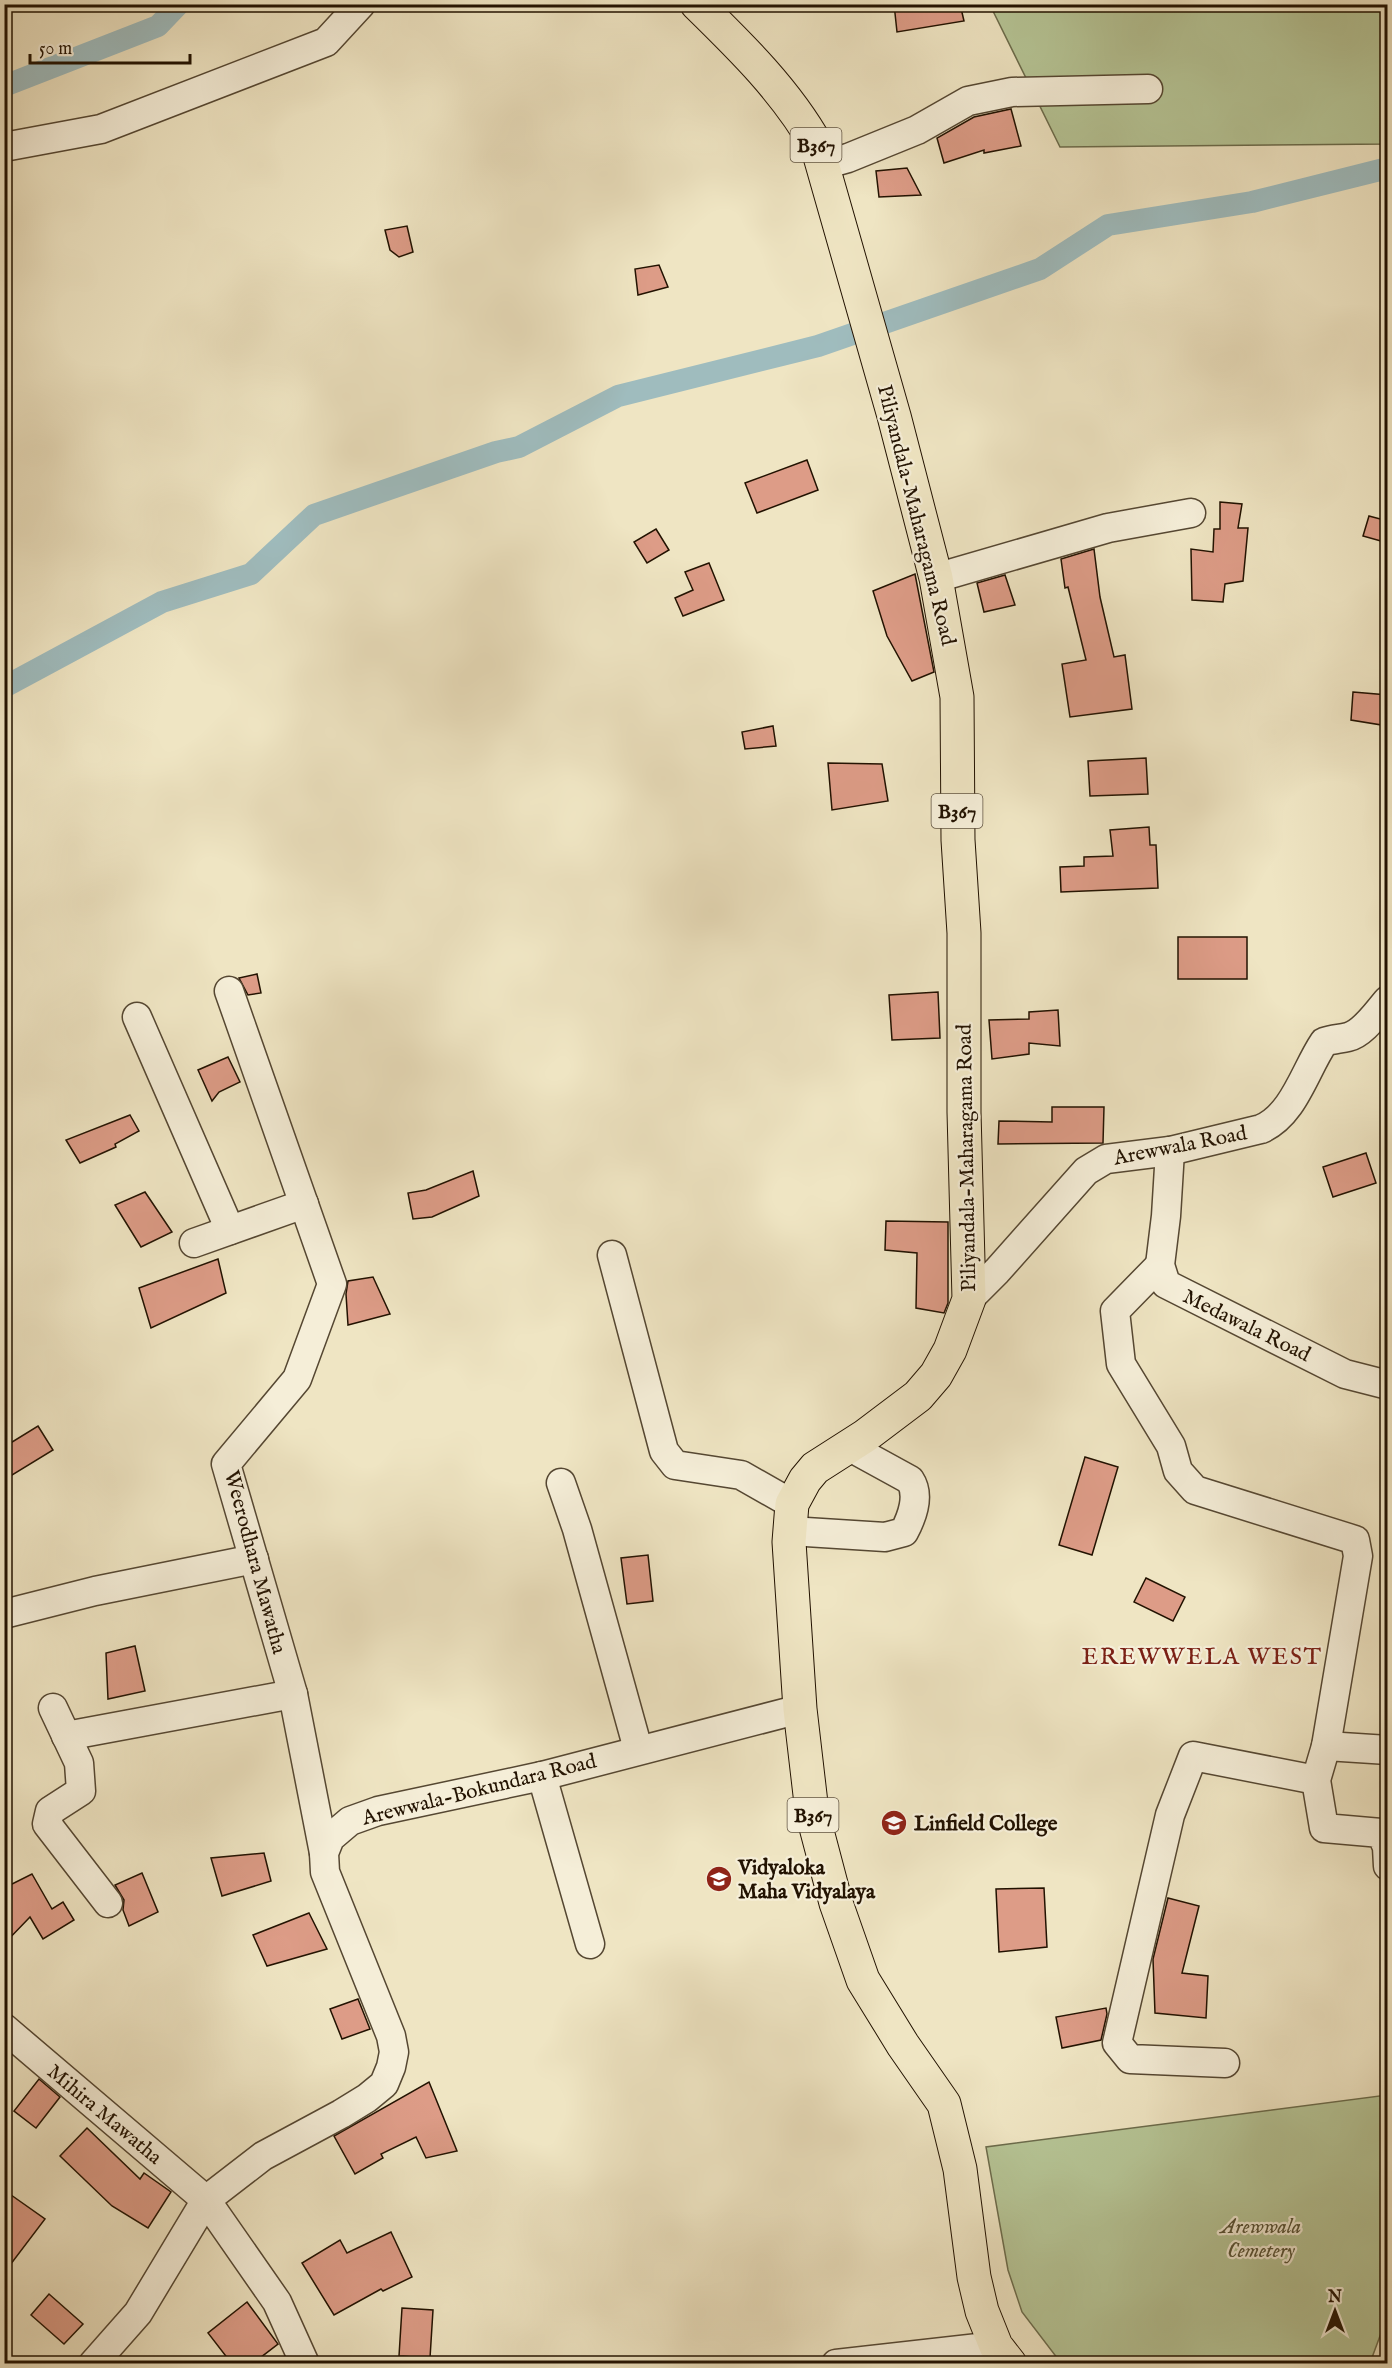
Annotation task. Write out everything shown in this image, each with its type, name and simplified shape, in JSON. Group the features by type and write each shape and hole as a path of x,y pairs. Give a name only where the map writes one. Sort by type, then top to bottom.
{"main road":[{"name":"Piliyandala-Maharagama Road","path":"697,4 775,86 800,116 817,146 936,578 957,697 958,840 964,933 964,1112 969,1299 950,1350 936,1375 918,1396 814,1468 791,1518"},
{"name":"B367","path":"791,1518 791,1587 800,1709 812,1812 836,1903 863,1980 903,2045 944,2104 960,2169 974,2277 982,2311 1003,2355"}],"street":[{"path":"4,147 101,129 326,42 361,4"},
{"path":"823,165 848,158 917,130 968,101 1012,92 1148,89"},
{"path":"936,578 1108,528 1191,513"},
{"name":"Weerodhara Mawatha","path":"229,991 332,1284 297,1378 226,1464 292,1694 324,1854"},
{"name":"Arewwala Road","path":"969,1299 1086,1171 1106,1159 1170,1151 1274,1124 1285,1111 1324,1042 1334,1038 1350,1037 1364,1027 1388,1000"},
{"path":"137,1017 230,1230"},
{"path":"1170,1151 1160,1265 1115,1311 1121,1364 1171,1446 1178,1471 1195,1490 1355,1540 1358,1556 1326,1746 1316,1780 1324,1828 1381,1833 1387,1847 1388,1866"},
{"path":"194,1243 304,1204"},
{"path":"612,1255 664,1451 675,1465 741,1475 791,1518 885,1537 904,1532 910,1520 916,1493 914,1486 910,1480 848,1446"},
{"name":"Medawala Road","path":"1160,1265 1166,1284 1345,1374 1388,1385"},
{"path":"561,1483 577,1529 638,1749"},
{"path":"4,1614 95,1592 254,1559"},
{"path":"66,1736 292,1694"},
{"path":"53,1708 79,1763 81,1791 50,1811 47,1824 108,1903"},
{"name":"Arewwala-Bokundara Road","path":"324,1854 330,1838 350,1821 378,1812 542,1776 638,1749 800,1709"},
{"path":"1326,1746 1388,1750"},
{"path":"1225,2063 1130,2059 1117,2043 1170,1815 1193,1756 1316,1780"},
{"path":"542,1776 590,1944"},
{"path":"93,2364 138,2313 206,2200 263,2156 367,2098 384,2084 392,2067 394,2052 391,2036 332,1896 325,1872 324,1854"},
{"name":"Mihira Mawatha","path":"4,2028 206,2200 277,2302 305,2364"},
{"path":"836,2364 1003,2355"}],"green space":[{"path":"990,5 1387,5 1387,144 1060,147"},
{"name":"Arewwala Cemetery","path":"1387,2095 1387,2317 1370,2363 1061,2363 1022,2312 1008,2270 986,2147"}],"building":[{"path":"894,4 960,4 964,21 897,32"},
{"path":"1011,109 1021,146 984,153 984,150 944,163 937,138 974,117"},
{"path":"907,168 921,195 879,197 876,171"},
{"path":"407,226 413,252 399,257 390,250 385,230"},
{"path":"659,265 668,287 638,295 635,269"},
{"path":"807,460 818,490 757,513 745,483"},
{"path":"1220,502 1242,504 1238,528 1248,528 1243,581 1225,584 1223,602 1192,600 1191,549 1213,552 1214,529 1220,529"},
{"path":"1369,516 1388,521 1388,543 1363,536"},
{"path":"656,529 669,550 647,563 634,542"},
{"path":"1094,549 1100,597 1114,657 1125,655 1132,709 1070,717 1062,664 1086,660 1068,587 1065,588 1061,559"},
{"path":"709,563 724,600 683,616 675,598 693,590 685,572"},
{"path":"915,574 934,672 912,681 887,636 873,591"},
{"path":"1005,575 1015,605 984,612 977,583"},
{"path":"1353,692 1388,695 1388,726 1351,720"},
{"path":"773,726 776,746 745,749 742,732"},
{"path":"1146,758 1148,794 1090,796 1088,761"},
{"path":"828,763 882,764 888,801 832,810"},
{"path":"1149,827 1150,845 1156,845 1158,888 1061,892 1060,867 1084,866 1084,857 1113,856 1110,830"},
{"path":"1178,937 1247,937 1247,979 1178,979"},
{"path":"257,974 261,993 248,995 239,978"},
{"path":"938,992 940,1038 892,1040 889,995"},
{"path":"1058,1010 1060,1046 1029,1043 1029,1054 992,1059 989,1020 1029,1019 1029,1012"},
{"path":"228,1057 240,1082 219,1092 212,1101 198,1070"},
{"path":"1052,1107 1104,1107 1103,1143 998,1144 999,1121 1052,1122"},
{"path":"130,1115 139,1131 115,1144 116,1147 80,1163 66,1140"},
{"path":"1366,1153 1376,1183 1333,1197 1323,1167"},
{"path":"473,1171 479,1196 432,1217 413,1219 408,1193 426,1190"},
{"path":"145,1192 172,1232 141,1247 115,1205"},
{"path":"886,1221 948,1222 948,1303 944,1313 916,1308 917,1253 885,1250"},
{"path":"218,1259 226,1293 151,1328 139,1288"},
{"path":"373,1277 390,1314 348,1325 346,1294 348,1281"},
{"path":"38,1426 53,1450 4,1480 4,1447"},
{"path":"1085,1457 1118,1467 1092,1555 1059,1545"},
{"path":"648,1555 653,1601 627,1604 621,1558"},
{"path":"1146,1578 1185,1597 1173,1621 1134,1602"},
{"path":"135,1646 145,1691 108,1699 106,1653"},
{"path":"264,1853 271,1881 222,1896 211,1858"},
{"path":"142,1873 158,1912 129,1926 123,1910 124,1900 115,1885"},
{"path":"32,1874 52,1909 63,1902 74,1920 43,1939 30,1917 4,1944 4,1888"},
{"path":"1044,1888 1047,1947 999,1952 996,1889"},
{"path":"1168,1898 1199,1906 1182,1973 1208,1976 1206,2018 1155,2013 1153,1959"},
{"path":"309,1913 327,1949 267,1966 253,1935"},
{"path":"358,1999 370,2029 342,2039 330,2009"},
{"path":"1106,2008 1107,2014 1101,2040 1062,2048 1056,2017"},
{"path":"39,2079 60,2097 36,2128 14,2111"},
{"path":"429,2082 457,2151 426,2158 416,2137 381,2154 383,2158 355,2174 334,2136"},
{"path":"87,2128 140,2179 144,2173 171,2192 148,2228 112,2206 60,2156"},
{"path":"4,2190 45,2219 4,2273"},
{"path":"391,2232 412,2277 383,2291 381,2289 334,2315 302,2263 340,2240 347,2253"},
{"path":"49,2294 83,2324 64,2344 31,2315"},
{"path":"247,2302 278,2344 252,2364 232,2364 208,2333"},
{"path":"402,2308 433,2310 430,2358 399,2356"}],"waterway":[{"path":"4,86 158,26 179,4"},
{"path":"4,687 162,602 251,574 314,515 496,452 519,447 618,396 818,346 1040,269 1108,225 1252,202 1388,168"}],"place":[{"name":"Linfield College","path":"894,1823"},
{"name":"Vidyaloka Maha Vidyalaya","path":"719,1879"}],"district":[{"name":"EREWWELA WEST","path":"1202,1656"}]}
